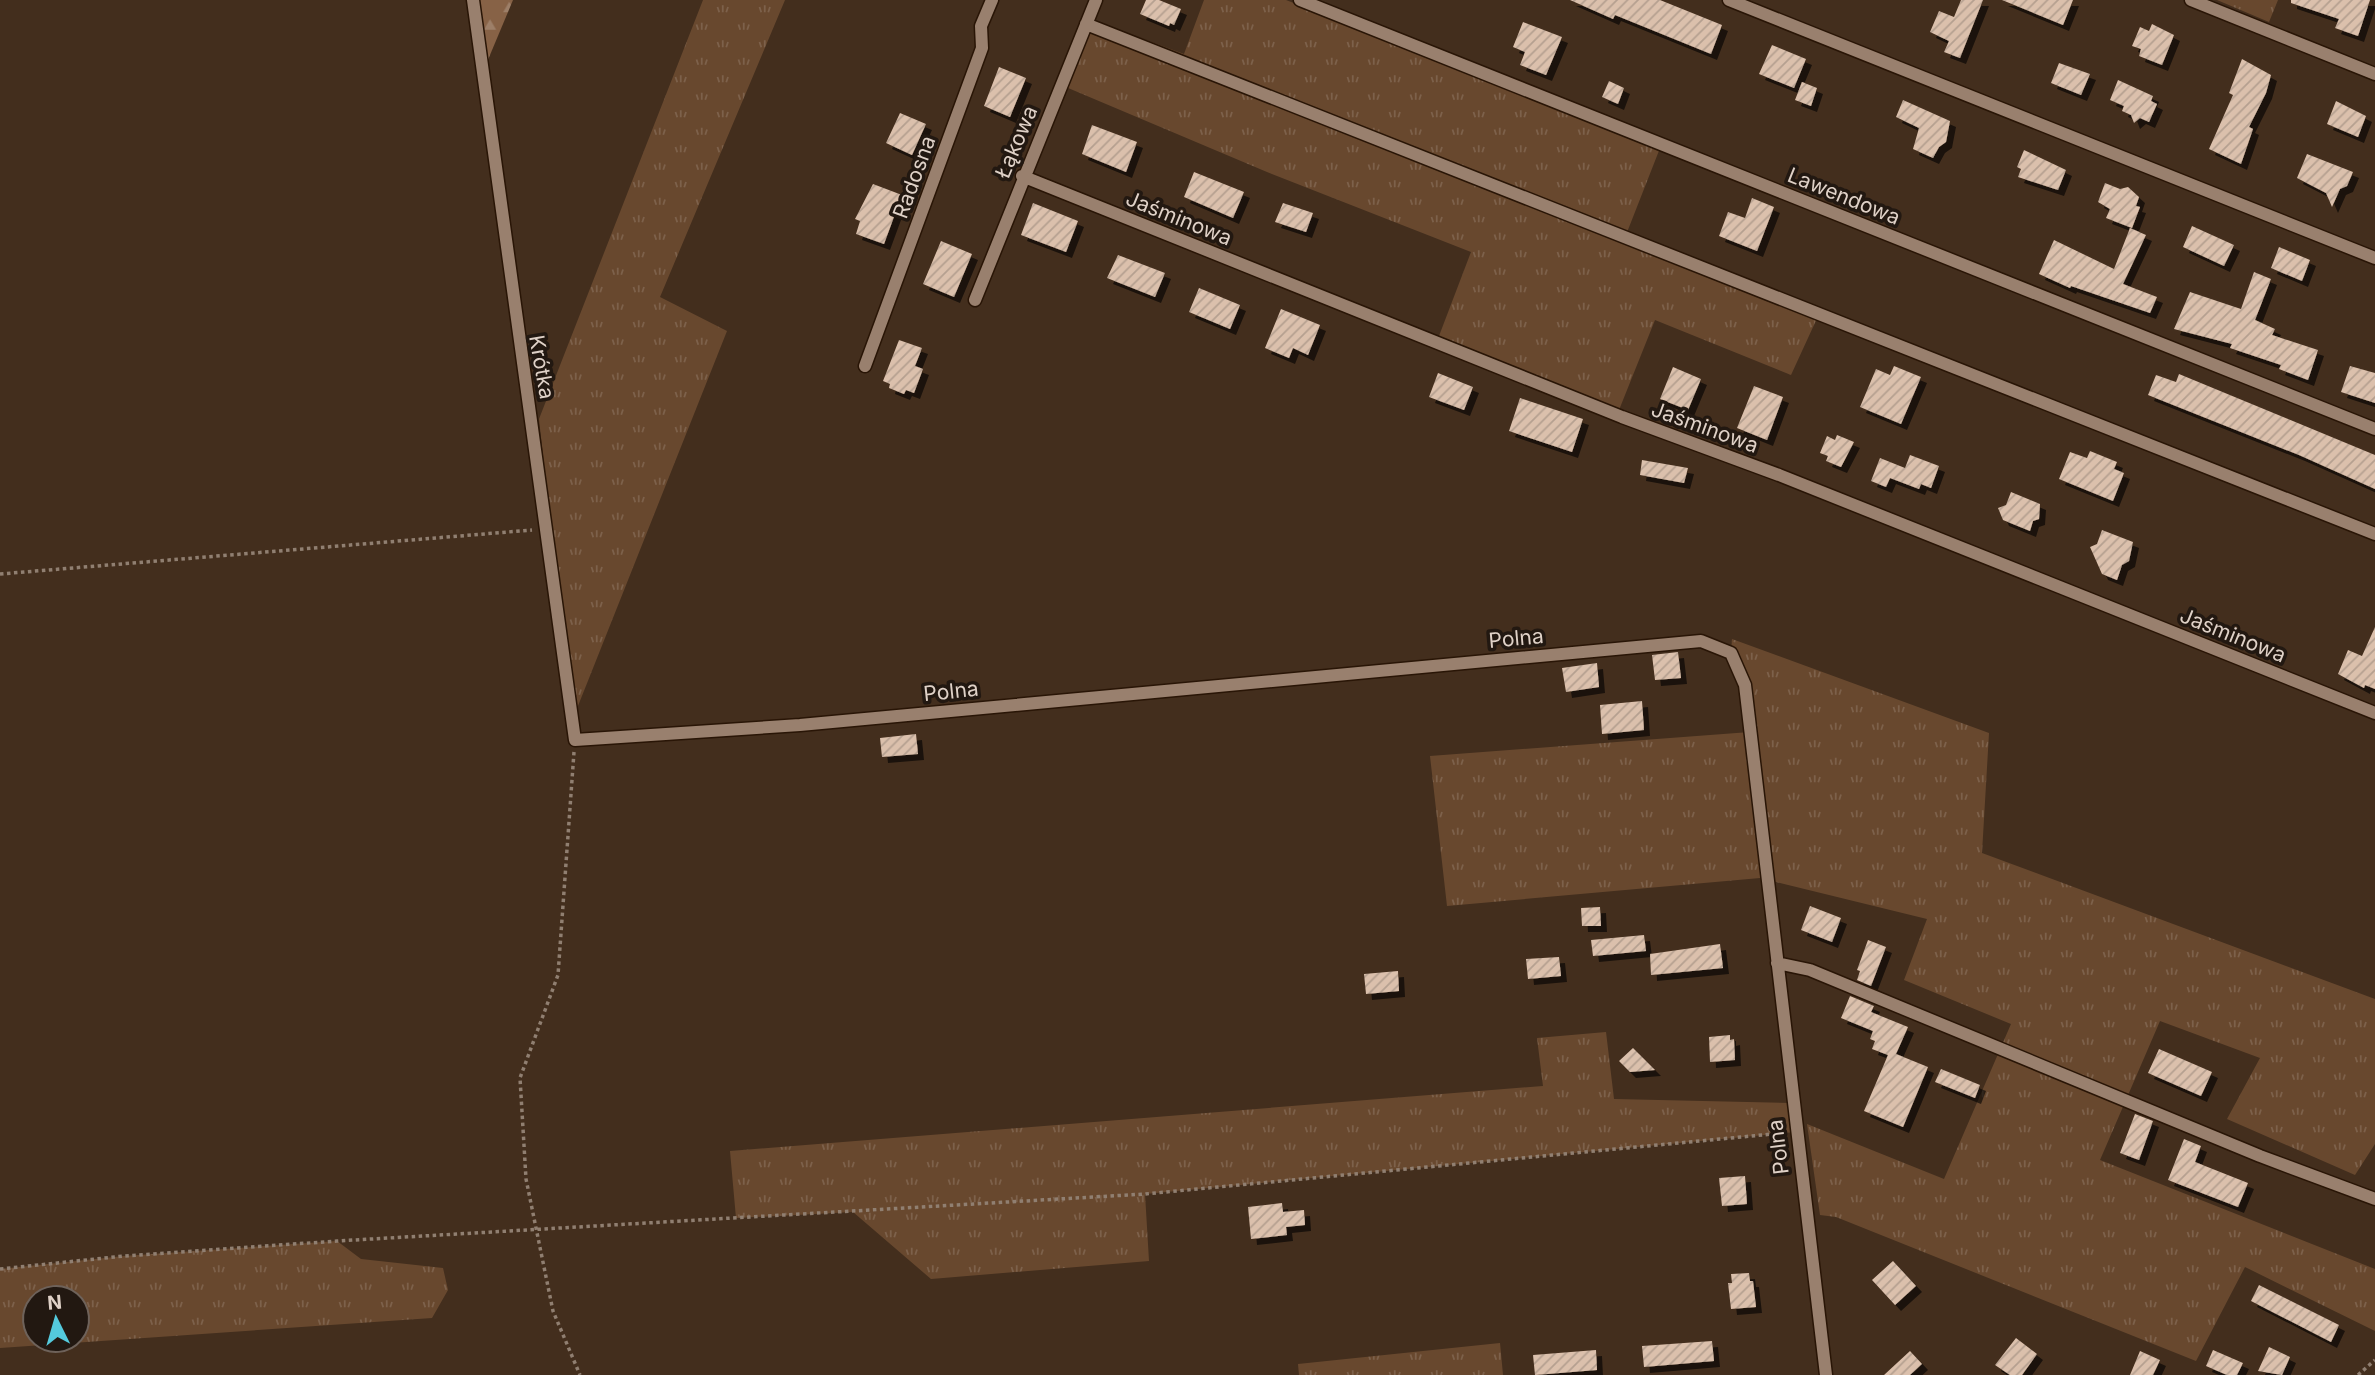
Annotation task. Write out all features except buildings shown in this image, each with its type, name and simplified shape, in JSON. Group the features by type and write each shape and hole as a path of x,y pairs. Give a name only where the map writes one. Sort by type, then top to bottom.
{"street":[{"name":"Krótka","path":"473,0 514,318 575,740"},
{"name":"Radosna","path":"865,366 982,48 981,26 992,0"},
{"name":"Łąkowa","path":"975,300 1096,0"},
{"name":"Lawendowa","path":"1300,0 2375,429"},
{"path":"1729,0 2375,258"},
{"path":"2191,0 2375,74"},
{"path":"1086,23 2375,534"},
{"name":"Jaśminowa","path":"1023,176 1596,407 1792,480 2375,713"},
{"name":"Polna","path":"575,740 800,725 1701,640 1731,653 1745,685 1795,1132 1826,1375"},
{"path":"1777,963 1810,970 2260,1156 2375,1199"}],"path":[{"path":"0,574 546,528"},
{"path":"575,740 558,975 520,1078 526,1179 536,1230 553,1311 580,1375"},
{"path":"0,1269 124,1256 1145,1194 1795,1132"},
{"path":"2358,1375 2375,1360"}],"green space":[{"path":"471,0 513,0 482,74"},
{"path":"703,0 785,0 660,297 727,331 572,721 539,419"},
{"path":"1204,0 1286,0 1587,118 1662,143 1624,240 1819,314 1791,375 1655,320 1619,410 1439,336 1471,252 1267,172 1061,85 1092,20 1184,54"},
{"path":"2217,0 2278,0 2269,22"},
{"path":"1732,639 1989,733 1982,853 2375,999 2375,1144 2355,1175 2227,1119 2260,1058 2160,1021 2100,1160 2375,1269 2375,1331 2245,1267 2196,1361 1836,1217 1820,1215 1807,1124 1944,1179 2011,1024 1904,980 1927,919 1760,878 1447,906 1430,756 1750,732 1731,653"},
{"path":"1606,1032 1614,1099 1792,1103 1795,1132 1145,1194 1149,1261 931,1279 853,1212 736,1218 730,1151 1543,1086 1537,1038"},
{"path":"337,1241 361,1259 443,1268 448,1290 432,1318 91,1342 91,1284 21,1284 21,1347 0,1348 0,1269 124,1256"},
{"path":"1500,1343 1503,1375 1299,1375 1298,1364"}]}
